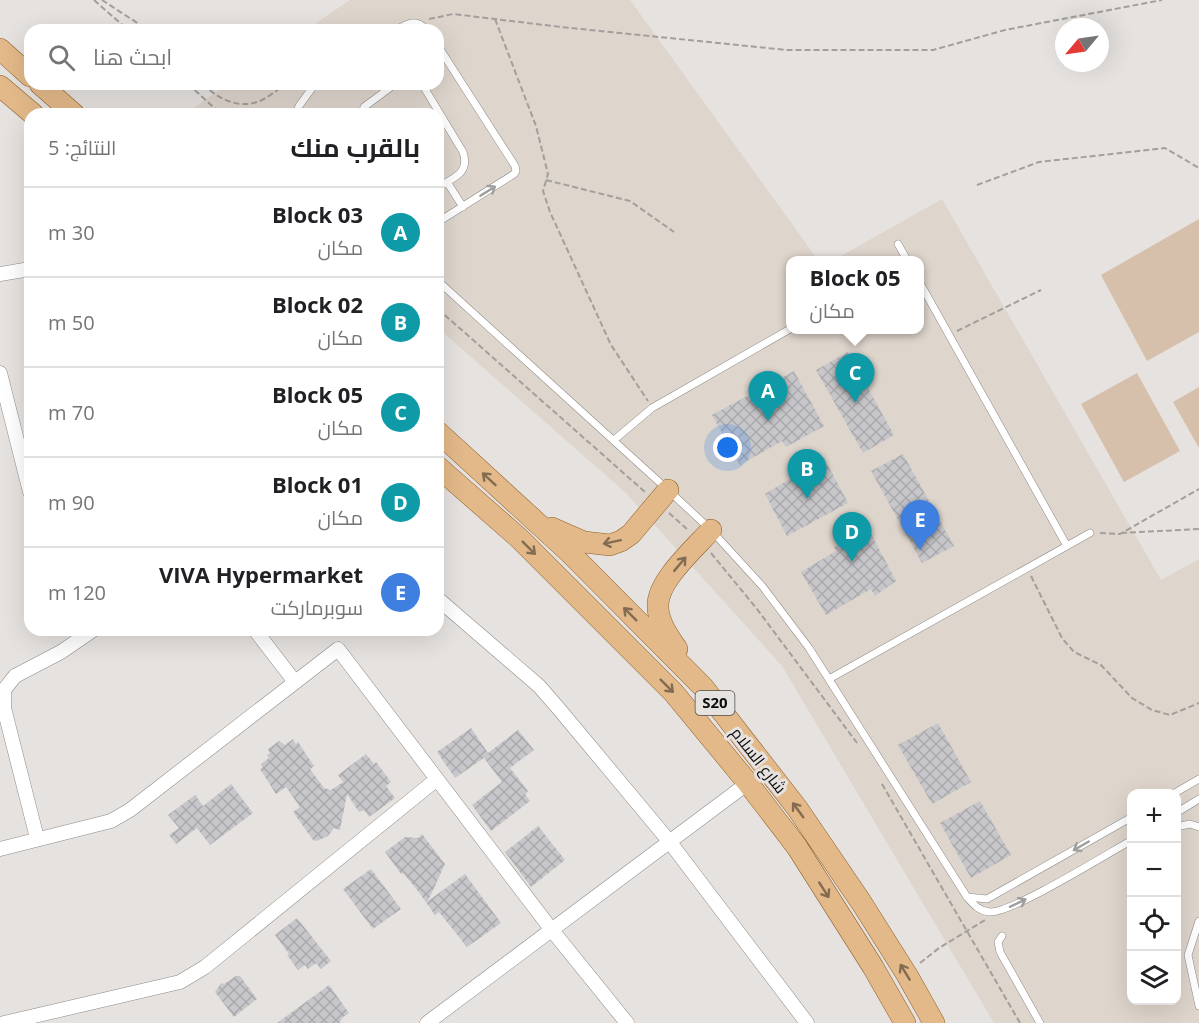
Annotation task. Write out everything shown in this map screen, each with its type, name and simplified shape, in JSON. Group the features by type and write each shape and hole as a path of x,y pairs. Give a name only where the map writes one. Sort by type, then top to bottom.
{"main road":[{"path":"0,49 24,71"},
{"path":"0,86 26,108"},
{"path":"47,90 67,108"},
{"name":"شارع السلام","path":"444,437 570,553 703,687 796,808 861,902 908,975 934,1023"},
{"name":"شارع السلام","path":"444,472 520,539 673,692 797,847 873,967 904,1023"},
{"path":"533,519 584,542 610,544 631,534 662,496"},
{"path":"703,687 662,625 657,606 663,588 680,564 706,536"}],"street":[{"path":"0,274 24,270"},
{"path":"0,373 24,468"},
{"path":"444,603 539,686 669,841 807,1023"},
{"path":"37,838 4,708 4,690 15,676 61,652 82,636"},
{"path":"260,636 295,682"},
{"path":"0,849 111,821 130,810 338,649 551,929 627,1023"},
{"path":"4,1023 180,982 205,968 437,779"},
{"path":"427,1023 748,783"}],"lane":[{"path":"405,24 414,22 421,24"},
{"path":"444,56 516,171 444,218"},
{"path":"298,108 311,90"},
{"path":"364,108 387,90"},
{"path":"426,90 436,108"},
{"path":"444,120 463,152 466,162 463,171 444,184"},
{"path":"447,182 463,207"},
{"path":"898,244 904,256"},
{"path":"444,286 614,440 662,496 763,587 809,648 976,908 990,912 1003,910 1127,842"},
{"path":"924,290 1067,546"},
{"path":"614,440 652,408 786,330"},
{"path":"829,679 1090,533"},
{"path":"1181,789 1199,779"},
{"path":"1181,810 1199,799"},
{"path":"967,897 987,899 1127,819"},
{"path":"1181,826 1190,824 1199,827"},
{"path":"1199,921 1188,955 1199,1006"},
{"path":"1002,936 998,942 1000,952 1040,1023"}],"path":[{"path":"94,0 121,24"},
{"path":"102,0 139,24"},
{"path":"414,22 453,14 787,50 933,50 1005,30 1162,0"},
{"path":"495,19 536,126 548,174 543,191 550,212 611,345 652,408"},
{"path":"194,90 214,108"},
{"path":"210,90 225,102 246,104 261,100 279,90"},
{"path":"977,185 1039,162 1164,148 1199,168"},
{"path":"546,180 562,186 630,201 674,232"},
{"path":"949,335 1041,290"},
{"path":"444,314 662,496 706,536 859,746"},
{"path":"1120,534 1199,489"},
{"path":"1090,533 1120,534 1199,529"},
{"path":"1027,568 1062,638 1074,652 1101,666 1132,698 1152,710 1170,715 1199,703"},
{"path":"880,780 1020,1023"},
{"path":"908,975 939,948 1003,910"}],"shaded area":[{"path":"350,0 630,0 815,256 786,256 786,334 924,334 924,256 841,256 942,199 1161,580 1199,559 1199,1023 994,1023 782,666 626,493 444,333 444,108 193,108 219,90 444,90 444,24 315,24"},
{"path":"1199,219 1199,332 1147,361 1101,275"},
{"path":"1137,373 1180,451 1124,482 1081,404"},
{"path":"1199,387 1199,448 1173,402"}],"building":[{"path":"848,352 894,435 863,453 816,370"},
{"path":"794,371 824,426 786,447 782,441 740,465 712,415"},
{"path":"903,454 954,546 922,563 871,471"},
{"path":"824,458 848,503 787,536 765,494"},
{"path":"868,528 896,581 875,596 871,589 826,615 801,572 836,551 834,547"},
{"path":"938,723 971,782 932,804 898,745"},
{"path":"471,728 488,753 518,730 534,750 510,768 528,791 525,794 530,801 491,831 472,805 502,782 484,758 455,778 437,752"},
{"path":"293,739 296,744 298,742 314,766 310,769 324,788 331,790 343,782 338,775 366,754 374,764 376,762 391,782 386,786 395,798 369,817 364,810 359,812 347,794 340,830 334,828 328,836 317,841 313,840 293,812 300,807 286,787 276,794 260,769 263,767 261,764 269,758 268,749 279,741 285,745"},
{"path":"231,784 253,813 210,845 197,828 176,844 169,835 179,828 168,815 195,795 203,806"},
{"path":"980,801 1011,855 971,878 940,823"},
{"path":"538,826 565,860 531,887 505,852"},
{"path":"422,834 445,864 428,901 465,874 501,923 467,947 439,912 435,915 385,852 405,837 418,838"},
{"path":"371,869 401,909 373,929 343,889"},
{"path":"297,918 331,961 321,969 316,963 308,969 305,965 298,970 275,935"},
{"path":"240,976 257,999 234,1017 215,992 221,983 224,984"},
{"path":"329,985 349,1013 342,1018 340,1023 277,1023"}],"place":[{"name":"Block 05","path":"855,403"},
{"name":"Block 03","path":"768,421"},
{"name":"Block 02","path":"807,499"},
{"name":"VIVA Hypermarket","path":"920,550"},
{"name":"Block 01","path":"852,562"}]}
